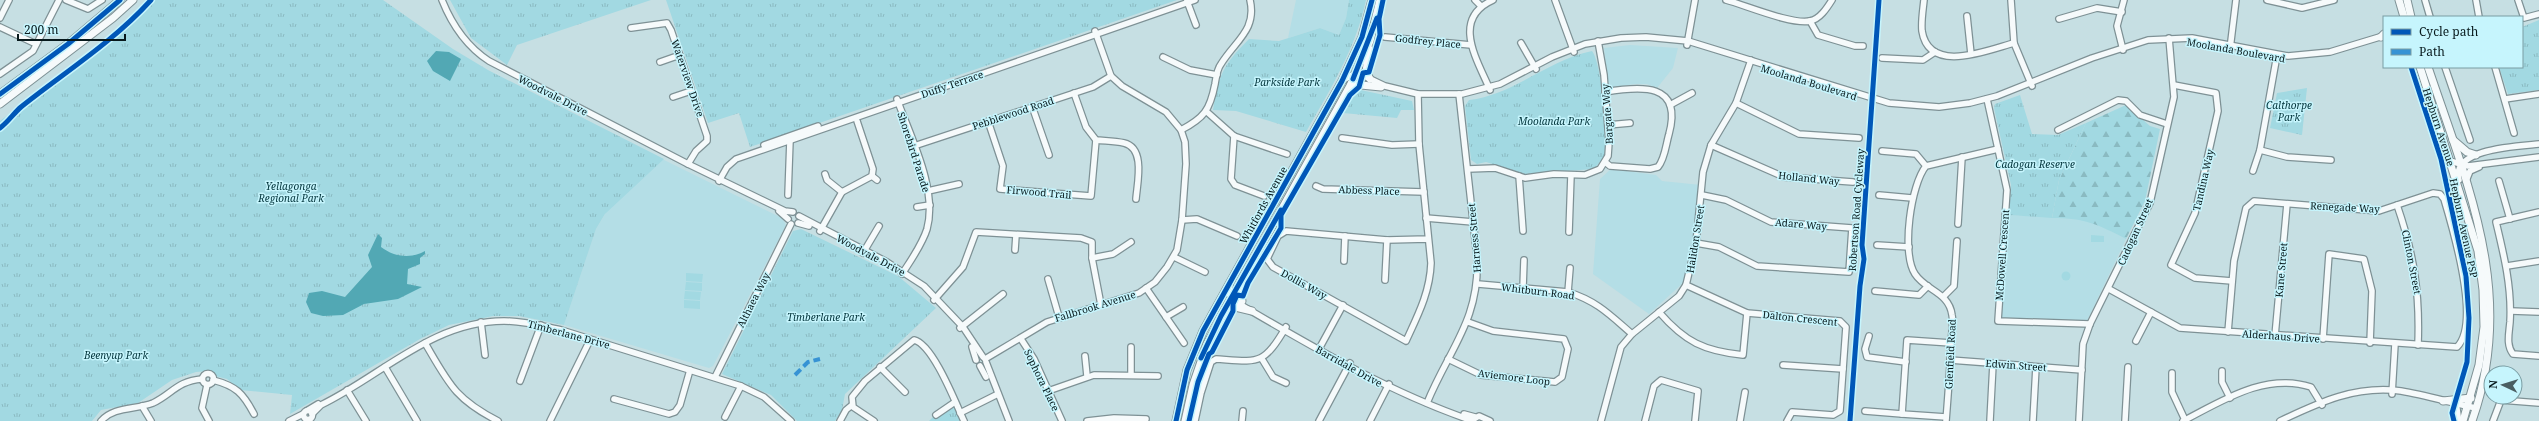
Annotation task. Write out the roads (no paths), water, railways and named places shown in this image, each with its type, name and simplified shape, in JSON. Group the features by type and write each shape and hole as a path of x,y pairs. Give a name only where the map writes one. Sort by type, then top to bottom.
{"main road":[{"path":"0,94 68,44 120,0"},
{"path":"0,104 101,27 133,0"},
{"name":"Whitfords Avenue","path":"1176,421 1189,364 1232,276 1353,60 1368,20 1372,0"},
{"name":"Whitfords Avenue","path":"1185,421 1198,368 1227,305 1351,84 1370,41 1380,0"},
{"path":"2399,0 2404,16"},
{"path":"2407,0 2412,16"},
{"path":"1370,41 1366,72 1370,79"},
{"name":"Hepburn Avenue","path":"2420,68 2478,251 2483,290 2484,328 2479,365 2471,398 2463,421"},
{"name":"Hepburn Avenue","path":"2428,68 2466,183 2485,251 2490,296 2489,348 2476,410 2472,421"},
{"path":"1351,84 1381,87"},
{"path":"2451,139 2467,152 2476,155"},
{"path":"1242,301 1240,292 1249,265"},
{"path":"1227,305 1252,311"},
{"path":"2443,400 2471,398"},
{"path":"2456,407 2458,421"}],"street":[{"path":"0,18 9,0"},
{"path":"0,74 33,51 59,0"},
{"path":"66,0 88,9 102,0"},
{"name":"Woodvale Drive","path":"442,0 454,25 462,37 489,61 778,210 789,221"},
{"name":"Duffy Terrace","path":"718,179 724,165 738,154 898,101 1186,1 1195,0"},
{"path":"1181,130 1196,122 1207,112 1221,64 1246,34 1251,16 1250,0"},
{"path":"1475,0 1482,6"},
{"path":"1490,89 1471,45 1471,23 1482,6 1492,0"},
{"path":"1555,0 1573,50"},
{"path":"1686,43 1694,0"},
{"path":"1726,0 1738,2 1791,20 1810,22 1825,11 1832,0"},
{"path":"1924,0 1922,31 1926,42 1936,52 1949,57 1971,54 2014,43"},
{"path":"2011,0 2014,43 2031,84"},
{"path":"2123,48 2117,26 2120,12 2125,0"},
{"path":"2230,47 2236,0"},
{"path":"2267,0 2302,8 2334,0"},
{"path":"2425,0 2430,16"},
{"path":"2476,0 2479,16"},
{"path":"2518,0 2524,18 2539,14"},
{"path":"1186,1 1196,25"},
{"path":"2059,19 2097,8 2120,12"},
{"path":"1966,16 1971,54"},
{"path":"1810,22 1818,35 1855,46 1863,46"},
{"name":"Waterview Drive","path":"631,28 667,23 680,55 707,136 706,141 696,151 688,164"},
{"path":"0,27 36,44"},
{"path":"1095,33 1111,76"},
{"name":"Moolanda Boulevard","path":"1356,74 1381,87 1419,96 1461,96 1490,89 1573,50 1598,43 1646,36 1686,43 1899,104 1939,107 1988,101 2123,48 2169,39 2196,39 2277,57 2324,53 2383,37"},
{"name":"Godfrey Place","path":"1385,37 1471,45"},
{"name":"Cadogan Street","path":"2079,421 2083,344 2090,324 2109,289 2150,202 2174,97 2169,39"},
{"path":"1522,43 1536,68"},
{"name":"Bargate Way","path":"1598,43 1608,124 1609,149 1605,162"},
{"path":"1882,58 1923,60 1936,52"},
{"path":"660,62 680,55"},
{"path":"1163,57 1190,70 1217,75"},
{"path":"2253,171 2260,150 2277,57"},
{"path":"1342,81 1356,74 1353,60"},
{"name":"Halidon Street","path":"1601,421 1621,347 1632,334 1679,296 1686,285 1696,243 1702,195 1703,172 1711,145 1736,103 1751,62"},
{"path":"2446,68 2470,140"},
{"path":"2495,68 2514,132"},
{"name":"Moolanda Boulevard","path":"1356,74 1392,88 1419,96"},
{"name":"Pebblewood Road","path":"914,146 1093,87 1111,76"},
{"name":"Fallbrook Avenue","path":"985,359 1059,317 1129,297 1146,288 1155,282 1174,257 1180,237 1186,156 1181,130 1166,112 1122,86 1111,76"},
{"name":"Tandina Way","path":"2174,84 2216,93 2218,100 2218,111 2195,213 2170,265 2195,278 2232,281"},
{"path":"1468,169 1495,168 1519,176 1592,173 1605,162 1610,166 1650,169 1658,167 1672,122 1670,105 1664,96 1647,88 1632,88 1605,92"},
{"path":"672,96 692,91"},
{"path":"1074,93 1086,127 1096,140 1125,143 1135,151 1139,162 1136,200"},
{"path":"1670,105 1692,93"},
{"path":"2505,99 2539,94"},
{"name":"Dollis Way","path":"1419,96 1418,144 1431,263 1427,294 1406,341 1343,304 1273,267 1267,259 1278,236 1286,231 1387,240 1428,239"},
{"name":"Harness Street","path":"1428,402 1448,359 1468,322 1478,284 1461,96"},
{"path":"2058,130 2118,100 2126,101 2140,115 2168,124"},
{"name":"Duffy Terrace","path":"718,179 729,164 736,159 898,101"},
{"name":"Shorebird Parade","path":"898,101 928,191 930,205 929,221 923,240 903,273"},
{"name":"McDowell Crescent","path":"1988,101 2007,190 1998,321 2090,324"},
{"path":"1736,103 1799,134 1859,138"},
{"path":"1032,106 1049,155"},
{"path":"1207,112 1234,136 1287,154"},
{"path":"820,230 842,192 874,178 873,169 857,121"},
{"name":"Firwood Trail","path":"988,121 1003,166 1000,189 1091,196 1096,140"},
{"path":"1608,124 1630,124"},
{"path":"1234,136 1231,179 1235,185 1264,196"},
{"path":"1342,138 1392,145 1418,144"},
{"path":"788,196 790,140"},
{"path":"2466,211 2457,173 2460,165 2476,155 2495,149 2539,144"},
{"name":"Holland Way","path":"1711,145 1784,177 1853,182"},
{"path":"1957,240 1954,286 1944,296 1928,286 1913,272 1908,247 1912,198 1919,174 1926,166 1998,149"},
{"path":"2260,150 2287,157 2332,160"},
{"path":"1882,151 1916,154 1926,166"},
{"path":"1958,224 1962,157"},
{"path":"2450,161 2460,165 2483,165 2539,157"},
{"path":"2466,183 2470,171 2483,165"},
{"path":"825,174 828,180 842,192"},
{"path":"1570,232 1571,175"},
{"path":"1519,176 1523,231"},
{"name":"Woodvale Drive","path":"718,179 785,211 793,212 820,230 903,273 935,299 961,328 985,359 996,395"},
{"path":"2499,181 2510,219"},
{"path":"928,191 959,184"},
{"name":"Abbess Place","path":"1316,186 1323,189 1424,192"},
{"name":"Renegade Way","path":"2228,332 2234,261 2246,208 2254,201 2379,211 2433,193 2440,194 2444,199 2464,280 2466,325 2464,340 2461,343"},
{"name":"Adare Way","path":"1696,243 1719,247 1756,266 1849,272 1852,228 1771,222 1726,200 1702,195"},
{"path":"1879,195 1912,198"},
{"name":"Kane Street","path":"2275,336 2287,204"},
{"name":"Shorebird Parade","path":"917,207 930,205"},
{"name":"Clinton Street","path":"2397,205 2407,232 2417,282 2419,299 2418,345"},
{"name":"Althaea Way","path":"715,377 793,212"},
{"path":"2539,212 2496,222 2507,266 2511,311 2508,348 2513,354 2539,356"},
{"path":"789,221 798,223 799,216"},
{"path":"1426,218 1473,222"},
{"path":"1182,220 1197,219 1237,236"},
{"name":"Woodvale Drive","path":"798,223 820,230"},
{"path":"864,252 879,226"},
{"path":"935,299 963,267 976,232 1049,238 1081,238 1092,242 1092,258 1101,305"},
{"path":"1015,250 1016,235"},
{"path":"1344,261 1345,236"},
{"path":"1385,280 1387,240"},
{"path":"1092,258 1113,254 1131,242"},
{"path":"1876,245 1908,247"},
{"path":"2323,339 2329,254 2364,259 2372,291 2370,343"},
{"path":"1174,257 1205,272"},
{"path":"1523,288 1524,260"},
{"path":"2507,266 2539,261"},
{"path":"1568,292 1570,268"},
{"path":"1232,276 1228,292 1232,297"},
{"path":"1048,279 1059,317"},
{"name":"Whitburn Road","path":"1478,284 1568,292 1594,302 1632,334"},
{"name":"Dalton Crescent","path":"1686,285 1747,313 1840,321 1846,327 1840,412 1833,414 1792,412 1786,421"},
{"path":"1875,292 1919,295 1928,286"},
{"path":"1146,288 1184,343"},
{"name":"Alderhaus Drive","path":"2109,289 2180,328 2454,348 2461,343"},
{"path":"961,328 1003,294"},
{"name":"Glenfield Road","path":"1944,296 1952,316 1946,419"},
{"path":"1217,304 1225,298 1232,297"},
{"name":"Barridale Drive","path":"1232,297 1242,301 1285,329"},
{"name":"Barridale Drive","path":"1232,297 1252,311 1389,386 1474,420 1479,416 1482,420"},
{"path":"1319,348 1343,304"},
{"path":"1166,317 1183,307"},
{"path":"2511,311 2539,312"},
{"path":"1659,312 1676,331 1692,343 1718,352 1743,355 1747,313"},
{"path":"2136,341 2151,312"},
{"name":"Timberlane Drive","path":"296,421 308,417 385,366 425,343 452,330 481,322 512,321 541,325 741,386 764,397 791,421"},
{"path":"481,322 485,355"},
{"name":"Aviemore Loop","path":"1448,359 1481,375 1555,382 1562,377 1568,346 1564,339 1493,331 1468,322"},
{"path":"520,381 541,325"},
{"name":"Woodvale Drive","path":"961,328 969,341 976,360 996,395 1008,421"},
{"path":"1195,421 1201,393 1211,362 1216,359 1251,361 1262,359 1274,349 1285,329"},
{"path":"1869,336 1866,345 1867,357 1906,362"},
{"name":"Sophora Place","path":"1021,339 1062,421"},
{"path":"550,421 590,340"},
{"path":"1902,414 1907,340 1951,343"},
{"path":"874,421 852,405 851,399 880,367 910,342 919,342 936,363 964,421"},
{"path":"425,343 447,380 458,395 475,409 498,421"},
{"path":"2392,392 2395,344"},
{"path":"1131,347 1131,374"},
{"path":"1085,356 1087,376"},
{"path":"976,360 985,359"},
{"path":"980,366 985,359"},
{"path":"1262,359 1273,377 1286,383"},
{"name":"Edwin Street","path":"1950,360 2082,370"},
{"path":"1319,421 1350,364"},
{"path":"1990,421 1993,364"},
{"path":"1783,365 1843,369"},
{"path":"385,366 418,421"},
{"path":"880,367 905,392"},
{"path":"2033,421 2036,367"},
{"path":"2125,421 2128,367"},
{"path":"614,399 669,414 675,412 680,405 690,370"},
{"path":"2222,371 2222,382 2230,398"},
{"path":"2172,373 2172,392 2184,421 2256,386 2285,384 2312,387 2321,403"},
{"path":"202,379 205,374 209,374 213,380 230,384 246,398 254,414"},
{"path":"1048,391 1087,376 1131,374 1158,376"},
{"path":"202,379 207,385"},
{"path":"101,421 121,410 154,402 174,387 189,380 202,379"},
{"path":"208,421 202,408 207,385 213,380"},
{"path":"1645,421 1654,386 1661,380 1698,392 1695,421"},
{"path":"725,417 741,386"},
{"path":"1370,421 1389,386"},
{"path":"347,390 366,421"},
{"path":"1740,421 1745,392"},
{"path":"2392,392 2456,407 2468,408"},
{"path":"2280,421 2321,403 2352,393 2392,392 2443,400 2476,410"},
{"path":"960,413 996,395"},
{"path":"2493,421 2501,400 2539,403"},
{"path":"936,415 955,402"},
{"path":"2288,421 2321,403"},
{"path":"840,421 846,410 852,405"},
{"path":"142,406 151,421"},
{"path":"1242,421 1243,411"},
{"path":"1865,411 1946,419"},
{"name":"Timberlane Drive","path":"289,421 308,417"},
{"path":"1087,421 1114,418 1146,419"},
{"path":"1482,420 1490,421"}],"park label":[{"name":"Parkside Park","path":"1287,82"},
{"name":"Calthorpe Park","path":"2289,110"},
{"name":"Moolanda Park","path":"1554,121"},
{"name":"Cadogan Reserve","path":"2035,164"},
{"name":"Yellagonga Regional Park","path":"291,192"},
{"name":"Timberlane Park","path":"826,317"},
{"name":"Beenyup Park","path":"116,355"}]}
